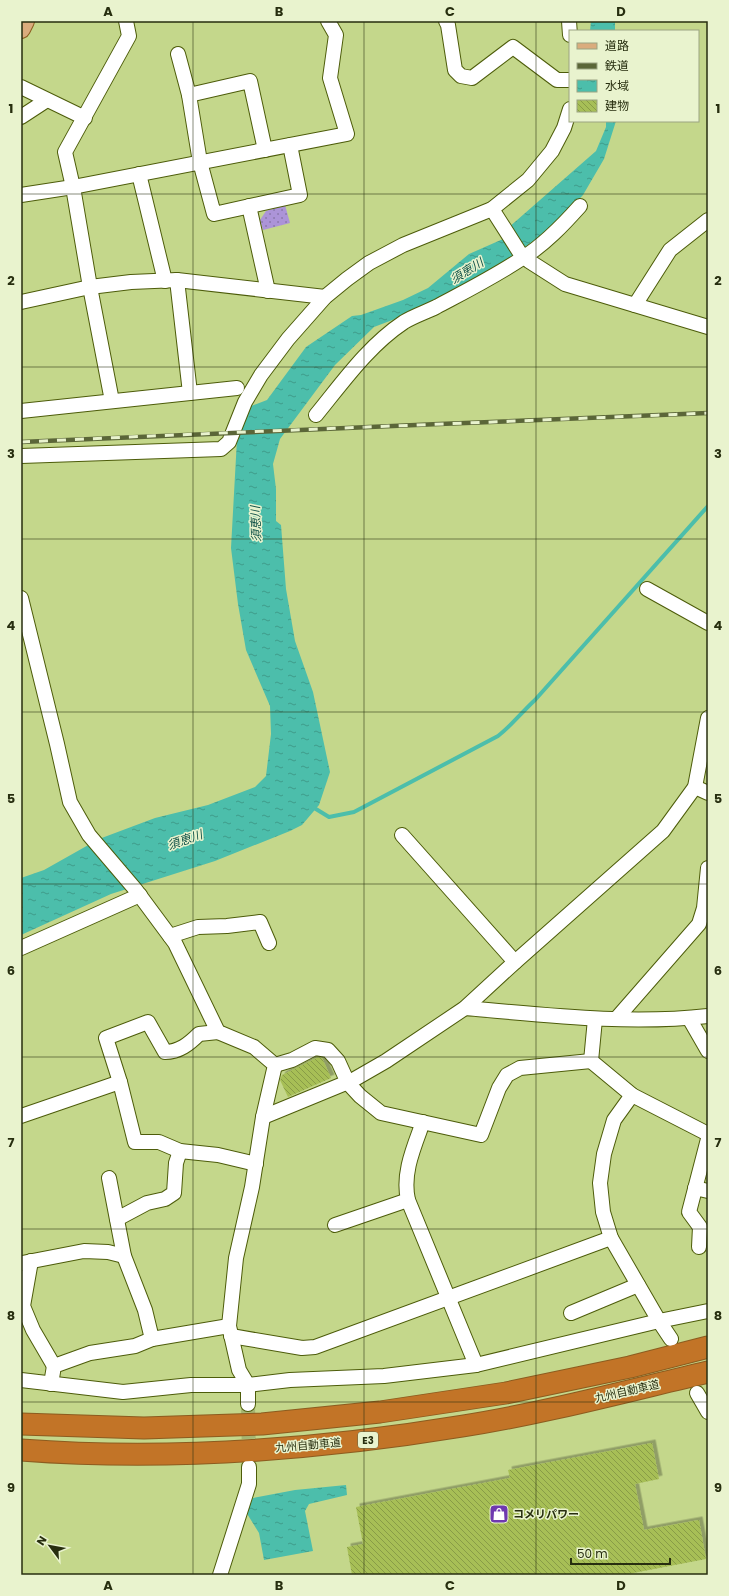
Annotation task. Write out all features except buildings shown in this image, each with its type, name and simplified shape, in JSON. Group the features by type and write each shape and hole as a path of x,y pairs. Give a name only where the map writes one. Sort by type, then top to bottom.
{"highway":[{"name":"九州自動車道","path":"21,1424 144,1428 262,1424 372,1412 506,1393 630,1367 708,1347"},
{"name":"九州自動車道","path":"21,1450 56,1453 174,1454 243,1452 379,1438 464,1426 557,1407 708,1372"}],"main road":[{"path":"21,28 25,21"}],"street":[{"path":"112,401 90,287 74,187 65,152 129,36 126,21"},
{"path":"21,195 74,187 347,134 330,78 336,35 328,21"},
{"path":"446,21 448,25 455,70 461,76 472,78 513,47 557,80 569,80"},
{"path":"178,54 189,95 200,162 214,214 300,195 290,145"},
{"path":"189,95 250,81 265,150"},
{"path":"21,87 85,118"},
{"path":"21,118 47,100"},
{"path":"21,456 221,450 229,442 245,402 261,375 288,339 325,297 369,263 403,245 494,213 528,180 552,151 564,128 569,111"},
{"path":"139,174 171,280 190,392"},
{"path":"249,206 268,291"},
{"path":"316,415 360,360 387,334 405,322 437,306 523,255 561,227 580,206"},
{"path":"494,213 523,255 529,261 565,284 708,327"},
{"path":"635,305 670,250 708,220"},
{"path":"21,302 90,287 131,282 171,280 325,297"},
{"path":"21,411 237,388"},
{"path":"647,588 708,623"},
{"path":"21,598 70,802 89,835 138,892 175,943 218,1032"},
{"path":"263,1117 348,1083 386,1061 465,1008 663,831 695,787 708,718"},
{"path":"695,787 708,792"},
{"path":"402,835 515,962"},
{"path":"616,1019 699,924 704,908 708,868"},
{"path":"21,948 138,892"},
{"path":"170,936 198,927 227,926 260,922 268,943"},
{"path":"465,1008 595,1019 689,1018 708,1016"},
{"path":"689,1018 708,1051"},
{"path":"590,1060 595,1019"},
{"path":"256,1164 218,1155 180,1151 159,1142 135,1142 120,1082 106,1038 148,1022 165,1052 168,1052 178,1050 190,1043 199,1034 218,1032 254,1047 275,1065"},
{"path":"275,1065 292,1060 315,1048 328,1050 338,1061 348,1083 360,1096 381,1113 480,1136 499,1088 507,1074 520,1068 590,1060 632,1095 708,1134"},
{"path":"248,1404 248,1385 239,1370 230,1331 236,1258 256,1164 263,1117 275,1065"},
{"path":"21,1116 120,1082"},
{"path":"632,1095 614,1120 604,1154 600,1183 603,1212 611,1238 659,1321 671,1338"},
{"path":"423,1122 407,1169 406,1189 408,1200 476,1365"},
{"path":"699,1247 700,1227 689,1212 702,1189 708,1139"},
{"path":"117,1219 147,1203 165,1199 174,1193 176,1163 180,1151"},
{"path":"109,1178 124,1256 144,1310 152,1339"},
{"path":"335,1224 408,1200"},
{"path":"54,1366 90,1353 135,1346 152,1339 230,1331 302,1348 314,1347 611,1238"},
{"path":"51,1384 54,1366 33,1330 23,1306 26,1262 84,1251 108,1252 124,1256"},
{"path":"571,1312 638,1285"},
{"path":"21,1380 122,1392 191,1385 248,1385 290,1380 384,1376 476,1365 659,1321 708,1311"},
{"path":"697,1393 708,1412"},
{"path":"220,1575 249,1484 249,1467"}],"shaded area":[{"path":"285,205 290,223 263,230 260,220 266,211"}],"water":[{"path":"591,21 615,21 615,30 590,30"},
{"name":"須恵川","path":"606,122 616,122 604,159 583,195 554,226 514,255 457,289 403,316 374,327 335,365 280,439 273,464 276,489 276,521 281,525 286,589 295,641 313,692 330,772 319,805 302,825 290,831 215,861 111,894 21,935 21,878 44,870 99,839 155,818 208,805 255,787 266,776 271,734 270,706 246,650 238,604 231,548 237,439 251,406 267,400 306,347 352,316 361,315 403,300 428,288 469,254 503,239 508,228 596,151 606,127"},
{"path":"346,1485 347,1495 309,1504 305,1511 313,1551 264,1560 259,1533 246,1512 253,1498 295,1490"}],"waterway":[{"path":"311,806 329,817 354,812 498,736 535,700 708,506"}],"tunnel":[{"path":"248,1404 249,1460"}],"railway":[{"path":"21,442 708,413"}],"place":[{"name":"コメリパワー","path":"499,1514"}]}
